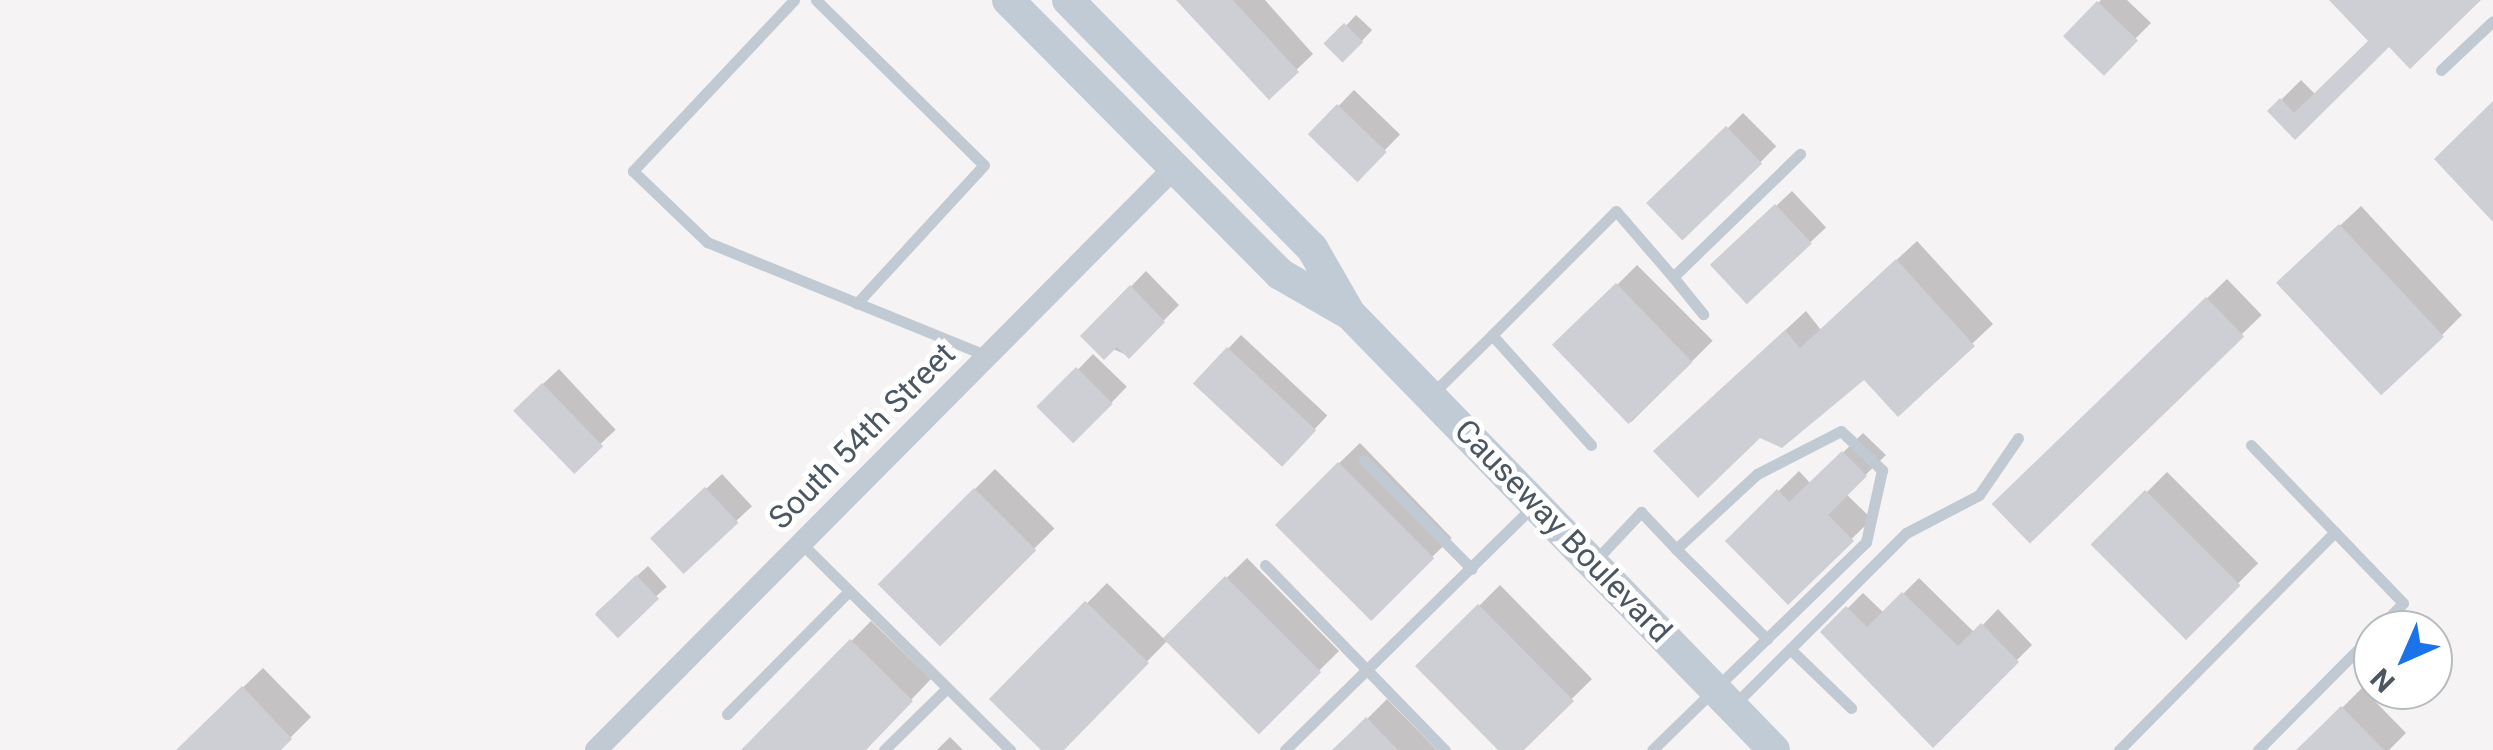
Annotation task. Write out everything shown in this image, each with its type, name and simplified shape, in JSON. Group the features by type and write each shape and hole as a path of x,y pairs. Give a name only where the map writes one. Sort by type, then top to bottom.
{"main road":[{"name":"Causeway Boulevard","path":"1008,0 1280,274 1350,314"},
{"path":"1040,0 1060,16 1076,3"},
{"name":"Causeway Boulevard","path":"1076,3 1324,268 1350,314 1774,750"},
{"path":"1174,168 1202,168 1274,240 1324,268"}],"street":[{"name":"South 54th Street","path":"596,750 1174,168"}],"lane":[{"path":"794,0 632,171 707,242 988,356"},
{"path":"816,0 984,165 857,303"},
{"path":"2440,70 2493,21"},
{"path":"1673,278 1800,154"},
{"path":"1430,396 1616,210 1703,314"},
{"path":"1492,336 1591,444"},
{"path":"1676,549 1756,474 1842,431 1882,470 1866,542 1767,639 1725,697"},
{"path":"1652,750 1790,649 1906,532 1979,496 2018,438"},
{"path":"2251,445 2403,603 2396,610"},
{"path":"1364,460 1472,569"},
{"path":"1285,750 1537,502"},
{"path":"1594,562 1640,512 1767,639"},
{"path":"2119,750 2335,532"},
{"path":"802,544 944,691 1010,750"},
{"path":"1264,565 1445,750"},
{"path":"727,714 848,592"},
{"path":"1790,649 1851,708"},
{"path":"2258,750 2353,654"},
{"path":"884,750 944,691"}],"building":[{"path":"1176,0 1233,0 1299,72 1269,100"},
{"path":"2329,0 2481,0 2410,69 2389,47 2295,140 2267,111 2280,98 2294,113 2368,41"},
{"path":"2097,1 2138,41 2104,76 2063,36"},
{"path":"1344,23 1363,42 1343,63 1323,44"},
{"path":"2493,101 2493,222 2434,159"},
{"path":"1337,104 1387,152 1357,182 1308,134"},
{"path":"1726,126 1762,163 1682,241 1646,203"},
{"path":"1775,204 1812,243 1747,304 1710,265"},
{"path":"2339,224 2444,337 2381,395 2276,283"},
{"path":"1896,259 1975,346 1898,417 1864,380 1782,448 1760,438 1698,498 1653,451 1785,330 1800,348"},
{"path":"1616,283 1692,362 1628,424 1552,345"},
{"path":"1130,285 1165,322 1129,359 1117,347 1104,360 1080,336"},
{"path":"2206,297 2244,337 2030,544 1992,504"},
{"path":"1227,347 1316,430 1282,467 1193,384"},
{"path":"1076,367 1113,404 1073,443 1036,407"},
{"path":"542,383 603,446 574,474 513,411"},
{"path":"1842,451 1867,476 1828,515 1854,541 1788,605 1725,541 1777,489 1789,502"},
{"path":"1338,462 1434,558 1371,621 1275,525"},
{"path":"705,487 738,523 684,574 650,538"},
{"path":"974,488 1036,550 940,646 878,584"},
{"path":"2145,490 2240,585 2186,640 2091,544"},
{"path":"636,575 659,599 618,638 595,615"},
{"path":"1225,576 1321,672 1259,734 1163,638"},
{"path":"1902,592 1958,646 1981,623 2019,662 1933,748 1820,632 1846,606 1867,627"},
{"path":"1085,601 1149,663 1064,750 1041,750 989,699"},
{"path":"1478,604 1574,701 1524,750 1498,750 1415,666"},
{"path":"850,639 913,701 866,750 741,750"},
{"path":"242,686 292,739 281,750 176,750"},
{"path":"2341,706 2384,750 2296,750 2328,719"},
{"path":"1366,717 1398,750 1332,750 1353,730"}]}
